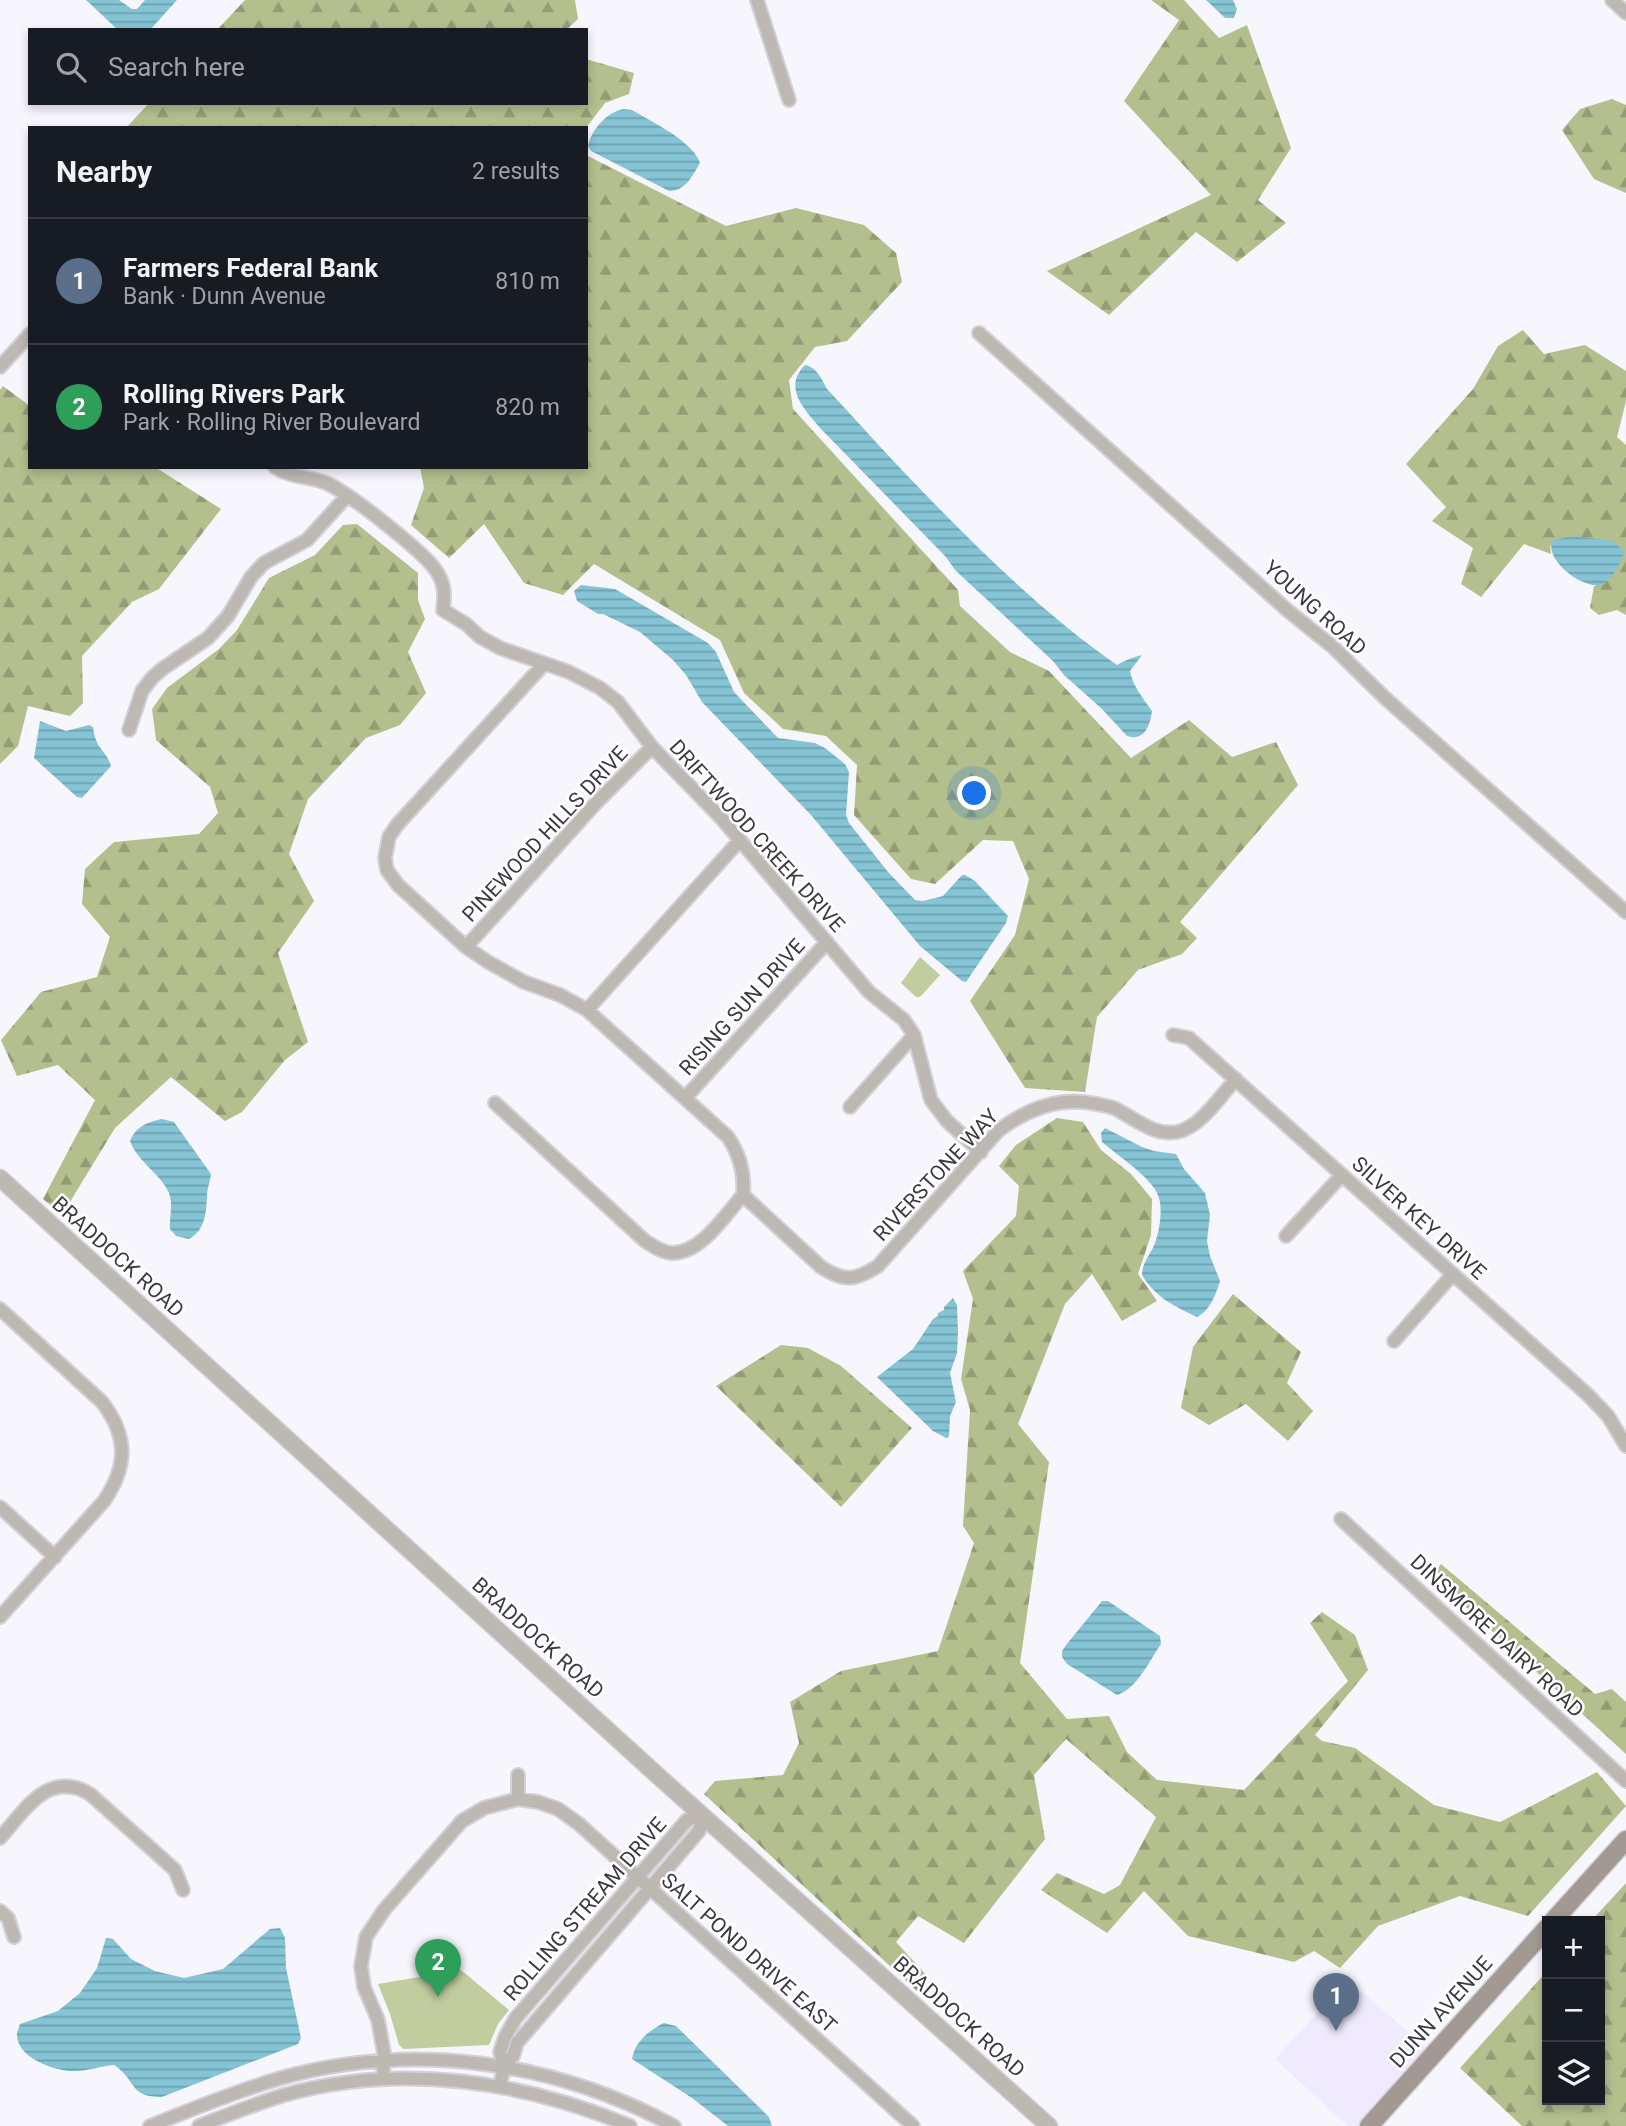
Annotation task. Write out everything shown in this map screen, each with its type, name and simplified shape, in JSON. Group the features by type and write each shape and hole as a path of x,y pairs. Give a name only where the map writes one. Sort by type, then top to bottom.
{"main road":[{"path":"1558,1916 1626,1840"},
{"name":"DUNN AVENUE","path":"1369,2126 1542,1934"}],"street":[{"path":"757,0 789,100"},
{"path":"1612,0 1626,13"},
{"name":"YOUNG ROAD","path":"979,333 1626,912"},
{"path":"0,367 28,336"},
{"path":"129,730 142,691 152,678 208,638 228,616 251,577 264,563 307,540 347,496 327,483 280,469"},
{"name":"DRIFTWOOD CREEK DRIVE","path":"347,496 421,554 436,570 445,590 443,610 500,648 569,672 618,702 652,747 740,840 869,992 904,1020 914,1035 931,1100 947,1121 981,1152"},
{"path":"495,1103 645,1241 661,1250 669,1259 701,1242 743,1195 744,1182 738,1153 728,1137 587,1010 560,995 524,982 466,947 398,885 387,870 380,850 397,825 544,664"},
{"name":"PINEWOOD HILLS DRIVE","path":"466,947 652,747"},
{"path":"587,1010 740,840"},
{"name":"RISING SUN DRIVE","path":"685,1098 827,942"},
{"path":"850,1107 914,1035"},
{"name":"SILVER KEY DRIVE","path":"1173,1035 1189,1038 1588,1395 1608,1416 1626,1446"},
{"name":"RIVERSTONE WAY","path":"743,1195 821,1267 847,1285 878,1266 998,1131 1017,1116 1049,1103 1082,1101 1114,1108 1160,1132 1178,1132 1203,1115 1236,1079"},
{"path":"1286,1236 1342,1174"},
{"name":"BRADDOCK ROAD","path":"0,1178 1049,2126"},
{"path":"1394,1341 1453,1274"},
{"path":"0,1309 102,1402 112,1415 118,1431 122,1460 115,1485 104,1501 0,1617"},
{"path":"0,1507 55,1557"},
{"name":"DINSMORE DAIRY ROAD","path":"1341,1519 1626,1781"},
{"path":"383,2079 384,2061 378,2020 364,1987 361,1966 362,1950 372,1926 462,1821 484,1808 519,1799 518,1775"},
{"path":"0,1838 35,1798 55,1786 80,1788 175,1870 183,1890"},
{"name":"SALT POND DRIVE EAST","path":"519,1799 558,1809 579,1824 907,2125"},
{"name":"ROLLING STREAM DRIVE","path":"500,2087 504,2066 500,2052 515,2019 687,1820 703,1815"},
{"name":"ROLLING STREAM DRIVE","path":"504,2066 513,2056 517,2043 699,1832 703,1815"},
{"path":"0,1911 8,1918 14,1937"},
{"path":"150,2126 242,2090 323,2068 384,2061 458,2060 504,2066 600,2091 674,2126"},
{"path":"199,2126 286,2095 337,2084 383,2079 432,2079 500,2087 551,2097 630,2126"}],"shaded area":[{"path":"1348,1980 1428,2049 1359,2126 1348,2126 1275,2059"}],"green space":[{"path":"245,0 575,0 578,19 568,28 219,28"},
{"path":"1151,0 1184,0 1219,38 1247,25 1291,148 1258,200 1286,223 1237,262 1196,232 1109,315 1047,271 1211,195 1124,101 1179,20"},
{"path":"588,60 634,73 629,94 605,103 588,126 128,126 147,105 588,105"},
{"path":"1612,99 1626,105 1626,193 1594,179 1562,130 1580,109"},
{"path":"588,156 726,226 796,208 864,225 896,253 902,282 847,341 815,347 789,380 793,409 958,590 960,606 1010,652 1049,671 1131,758 1189,720 1232,757 1276,742 1298,785 1180,922 1197,938 1182,954 1138,970 1097,1017 1085,1092 1025,1088 970,1001 1015,935 1029,879 1013,841 983,840 935,884 911,879 854,815 857,765 826,736 783,729 744,693 720,640 594,564 563,595 524,583 484,524 449,558 411,525 424,488 420,469 588,469"},
{"path":"1523,330 1544,354 1585,345 1626,371 1626,401 1617,437 1626,445 1626,615 1617,610 1599,615 1590,608 1594,586 1605,583 1550,545 1551,554 1524,544 1481,597 1461,584 1473,548 1432,521 1446,507 1406,464 1473,389 1498,346"},
{"path":"3,386 28,405 28,469 158,469 221,509 159,589 132,602 82,656 83,703 70,716 28,706 18,746 0,764 0,390"},
{"path":"357,524 418,573 418,600 425,619 408,652 426,693 400,725 366,738 308,799 289,854 314,901 278,953 308,1042 285,1060 242,1112 225,1121 171,1077 115,1128 62,1215 43,1199 95,1100 58,1065 17,1076 1,1040 41,992 97,977 110,937 82,904 85,869 114,842 199,834 218,813 210,787 156,740 152,709 167,688 219,649 237,630 269,578 315,555 343,525"},
{"path":"920,957 940,975 920,997 916,997 901,983"},
{"path":"1057,1118 1083,1122 1101,1150 1131,1174 1152,1199 1151,1235 1138,1274 1157,1301 1122,1321 1092,1274 1065,1304 1018,1424 1049,1462 1020,1663 1067,1719 1109,1716 1127,1752 1157,1780 1244,1790 1348,1681 1310,1623 1322,1612 1355,1635 1368,1670 1315,1735 1322,1741 1355,1748 1434,1805 1500,1822 1597,1772 1626,1806 1528,1916 1460,1896 1378,1926 1340,1968 1314,1951 1294,1962 1188,1936 1144,1891 1107,1933 1041,1890 1057,1873 1104,1894 1120,1885 1156,1817 1066,1739 1034,1775 1045,1839 964,1943 918,1916 896,1942 929,1978 918,1992 704,1794 715,1781 783,1775 799,1743 790,1702 841,1671 938,1651 974,1543 963,1526 970,1410 961,1379 973,1299 963,1271 1016,1216 1019,1186 999,1166 1016,1145"},
{"path":"1233,1294 1301,1352 1287,1383 1313,1411 1288,1441 1246,1404 1209,1425 1181,1408 1193,1347"},
{"path":"781,1345 808,1348 841,1366 912,1428 841,1507 716,1386"},
{"path":"1441,1564 1595,1694 1612,1689 1626,1702 1626,1754 1432,1576"},
{"path":"1626,1883 1626,2126 1522,2126 1460,2068 1542,1977 1542,2105 1605,2105 1605,1916 1596,1916"},
{"path":"461,1970 509,2010 498,2024 489,2045 404,2049 399,2045 378,1984"}],"water":[{"path":"86,0 119,0 132,9 137,9 145,0 177,0 152,28 116,28"},
{"path":"1206,0 1233,0 1237,9 1234,18 1225,18"},
{"path":"623,109 632,110 671,133 696,155 700,163 684,186 669,191 591,151 588,146 596,128 611,114"},
{"path":"805,365 816,371 827,389 925,494 1031,597 1117,665 1142,655 1130,671 1136,687 1152,711 1146,731 1138,737 1127,736 1053,661 955,570 946,557 822,430 798,399 796,382"},
{"path":"1574,536 1613,541 1625,552 1613,574 1603,584 1595,585 1576,579 1554,556 1551,548 1553,540"},
{"path":"581,585 615,589 708,643 716,652 734,692 778,738 815,743 845,764 849,772 846,815 849,823 888,872 915,900 923,901 943,896 962,875 975,881 1008,916 966,982 920,946 811,815 702,702 686,675 673,660 640,632 598,614 577,601 574,591"},
{"path":"40,721 66,731 89,725 93,727 96,741 111,766 82,798 77,797 34,758"},
{"path":"162,1119 174,1122 211,1174 204,1221 189,1239 176,1236 170,1229 171,1204 167,1189 138,1156 130,1141 143,1126"},
{"path":"1105,1128 1142,1147 1176,1154 1184,1169 1205,1193 1210,1215 1207,1241 1220,1281 1209,1306 1197,1317 1159,1295 1142,1275 1155,1244 1160,1200 1149,1181 1102,1142 1101,1133"},
{"path":"953,1298 957,1305 958,1332 957,1353 950,1373 956,1402 950,1416 949,1437 946,1438 933,1431 877,1377 913,1349 933,1319"},
{"path":"1102,1601 1108,1601 1160,1636 1161,1644 1142,1673 1131,1686 1117,1695 1067,1664 1062,1657 1066,1645"},
{"path":"280,1928 285,1938 286,1968 301,2038 298,2044 162,2097 138,2091 114,2065 80,2071 58,2069 30,2057 19,2043 17,2034 20,2024 58,2011 80,1993 97,1968 106,1938 113,1939 131,1959 155,1971 184,1978 223,1969 270,1929"},
{"path":"664,2023 676,2026 769,2117 772,2126 728,2126 692,2098 632,2059 636,2047 644,2037"}],"place":[{"name":"Rolling Rivers Park","path":"438,1997"},
{"name":"Farmers Federal Bank","path":"1336,2031"}]}
